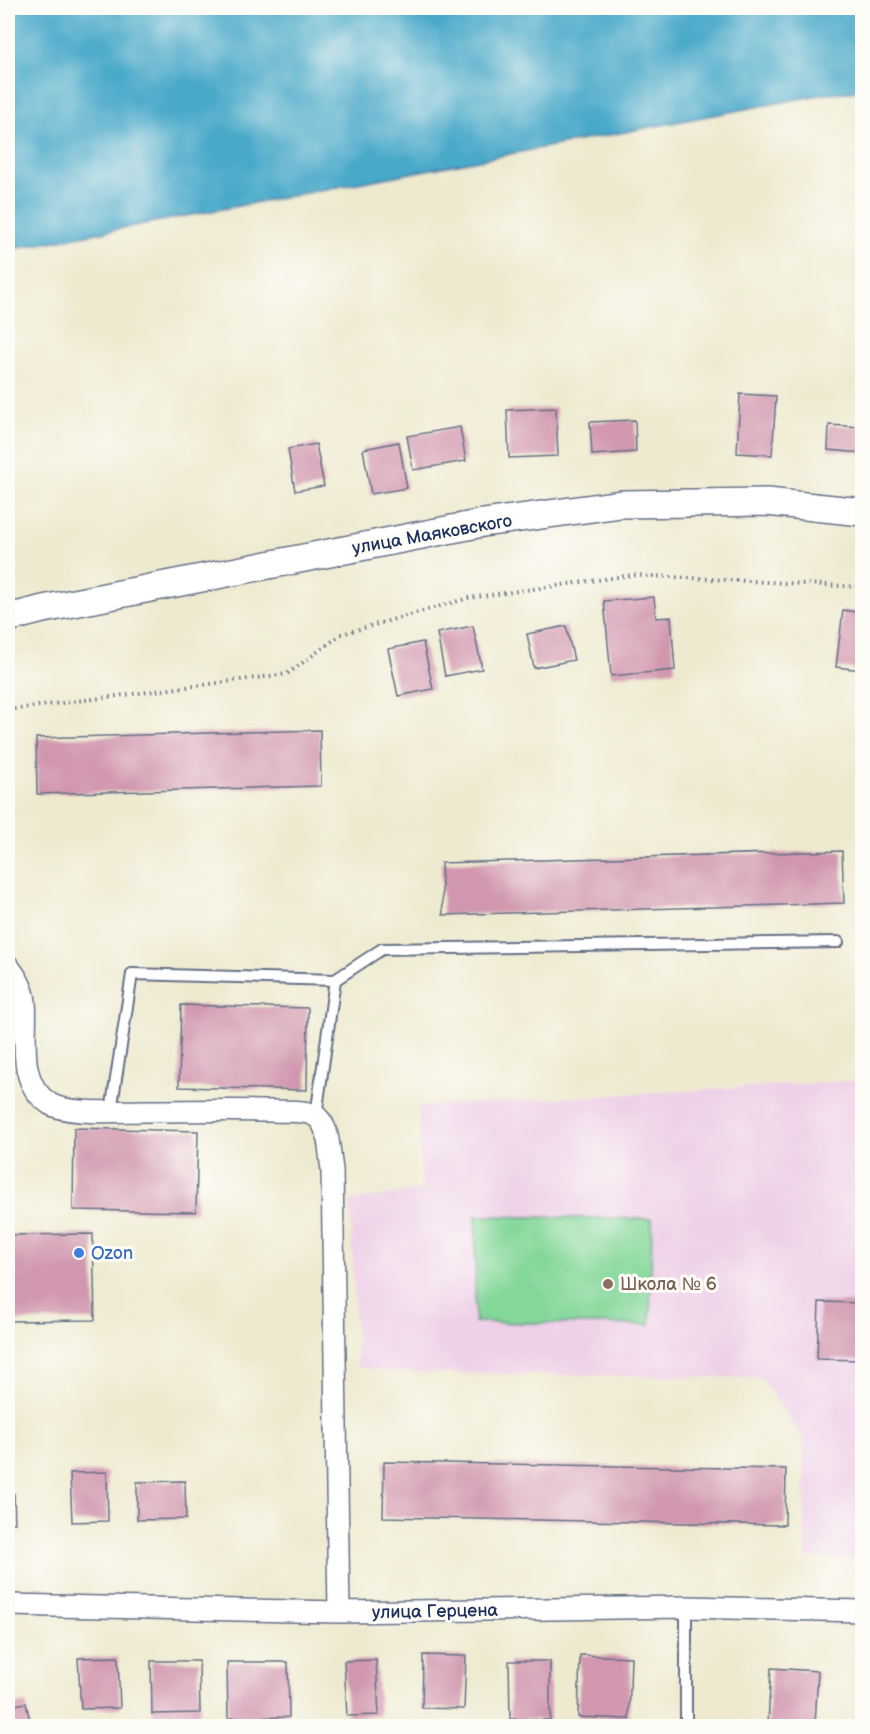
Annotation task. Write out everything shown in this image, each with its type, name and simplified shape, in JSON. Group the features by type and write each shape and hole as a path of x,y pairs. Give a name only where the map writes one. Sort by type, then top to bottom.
{"street":[{"name":"улица Маяковского","path":"8,618 43,609 483,523 621,504 767,502 862,512"},
{"path":"8,966 18,979 25,1001 24,1039 32,1085 41,1097 52,1105 65,1109 111,1111 300,1112 316,1116 325,1126 332,1169 339,1612"},
{"name":"улица Герцена","path":"8,1605 339,1612 686,1607 862,1611"}],"lane":[{"path":"111,1111 132,974 335,981 382,949 838,942"},
{"path":"316,1116 335,981"},
{"path":"686,1607 686,1726"}],"path":[{"path":"8,710 287,674 342,634 469,598 633,575 862,587"}],"shaded area":[{"name":"Школа № 6","path":"862,1080 862,1559 806,1558 803,1439 761,1378 393,1372 357,1367 350,1201 422,1189 418,1107"}],"green space":[{"path":"476,1216 652,1219 650,1325 475,1322"}],"water":[{"path":"8,8 862,8 862,91 830,93 8,250"}],"building":[{"path":"740,394 776,396 772,455 737,453"},
{"path":"556,408 558,456 509,458 507,410"},
{"path":"635,420 636,452 592,455 590,422"},
{"path":"829,425 862,427 862,453 828,450"},
{"path":"460,427 466,461 413,470 407,436"},
{"path":"399,442 407,488 371,494 363,449"},
{"path":"316,444 324,486 295,491 288,449"},
{"path":"654,597 656,618 671,617 675,670 611,676 604,601"},
{"path":"843,610 862,613 862,670 836,667"},
{"path":"473,626 482,669 445,676 437,633"},
{"path":"566,626 574,660 534,668 527,634"},
{"path":"423,642 433,689 398,696 388,649"},
{"path":"320,730 321,786 37,794 36,738"},
{"path":"842,851 844,903 443,915 441,863"},
{"path":"181,1005 308,1008 307,1090 179,1087"},
{"path":"74,1128 198,1131 196,1212 73,1210"},
{"path":"93,1234 95,1320 8,1321 8,1235"},
{"path":"819,1302 862,1303 862,1360 817,1359"},
{"path":"384,1462 786,1469 785,1525 383,1517"},
{"path":"107,1472 108,1521 72,1522 70,1473"},
{"path":"185,1481 186,1519 137,1520 137,1482"},
{"path":"14,1494 15,1523 8,1523 8,1495"},
{"path":"423,1655 466,1656 464,1709 422,1708"},
{"path":"580,1655 631,1657 629,1719 578,1717"},
{"path":"118,1657 120,1708 81,1709 78,1658"},
{"path":"376,1660 379,1715 347,1716 344,1661"},
{"path":"151,1661 199,1661 200,1713 152,1714"},
{"path":"509,1661 550,1661 550,1720 510,1719"},
{"path":"227,1662 288,1662 289,1717 228,1718"},
{"path":"771,1668 818,1671 815,1726 768,1724"},
{"path":"26,1703 31,1726 8,1726 8,1706"}],"place":[{"name":"Ozon","path":"79,1253"},
{"name":"Школа № 6","path":"608,1284"}]}
